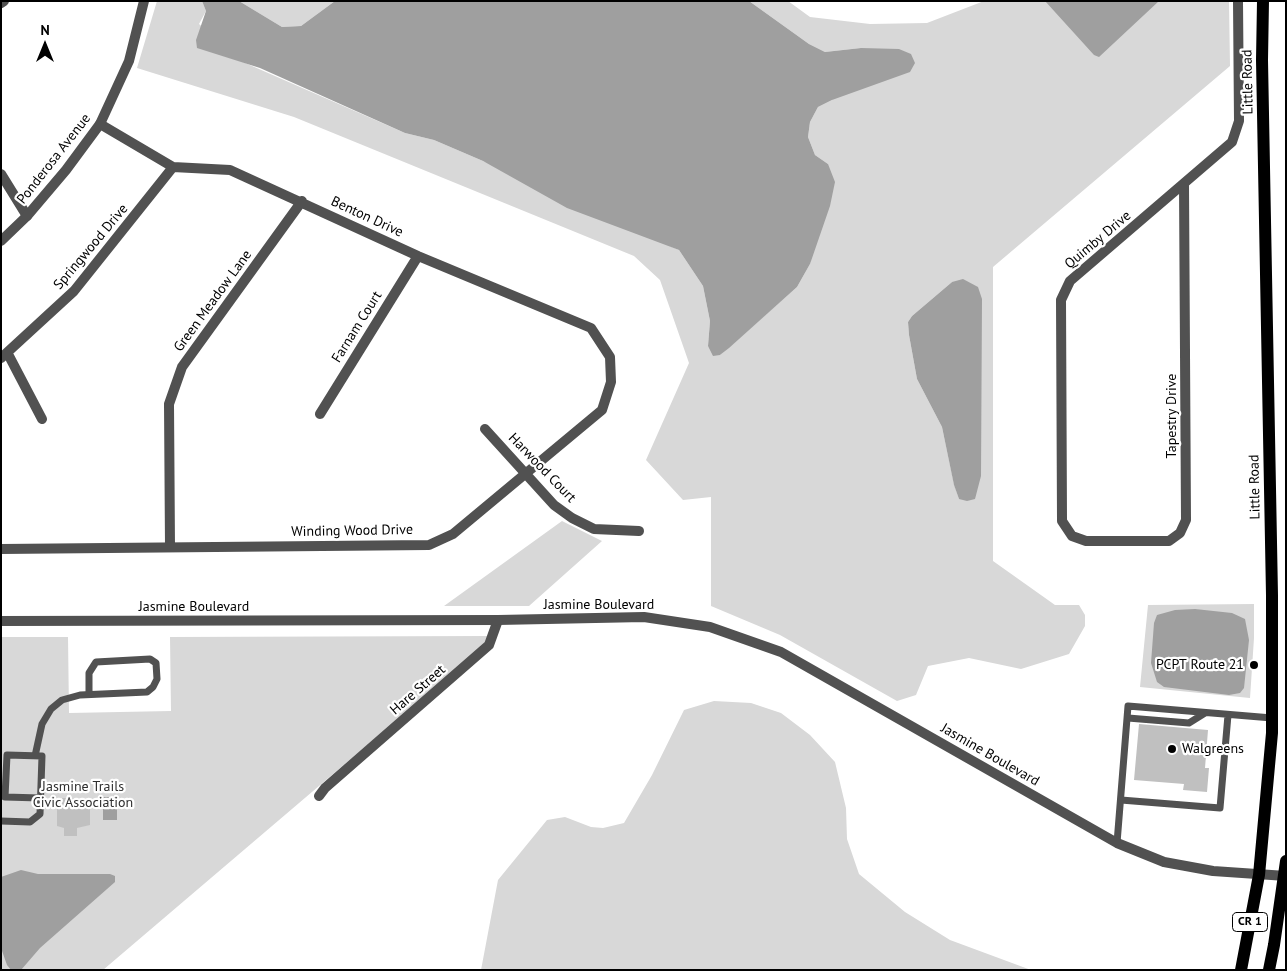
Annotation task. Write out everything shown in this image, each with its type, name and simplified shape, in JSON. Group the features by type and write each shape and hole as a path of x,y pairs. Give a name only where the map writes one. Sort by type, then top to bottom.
{"main road":[{"name":"Little Road","path":"1241,970 1259,875 1267,810 1272,718 1272,585 1262,60 1264,1"},
{"name":"CR 1","path":"1269,970 1286,861"}],"street":[{"name":"Ponderosa Avenue","path":"1,241 27,216 66,170 100,124 129,61 143,1"},
{"name":"Quimby Drive","path":"1072,536 1062,521 1061,300 1070,281 1232,142 1239,121 1238,1"},
{"name":"Benton Drive","path":"100,124 173,167 230,170 302,201 418,256 590,328 610,358"},
{"name":"Springwood Drive","path":"5,356 74,291 173,167"},
{"path":"1,174 27,216"},
{"name":"Tapestry Drive","path":"1072,536 1086,541 1169,541 1180,533 1186,520 1184,185"},
{"name":"Green Meadow Lane","path":"170,547 169,404 182,367 302,201"},
{"name":"Farnam Court","path":"320,414 418,256"},
{"path":"5,356 42,419"},
{"name":"Winding Wood Drive","path":"1,550 429,544 453,534 602,410 611,382 610,358"},
{"name":"Harwood Court","path":"485,429 554,505 594,529 639,531"},
{"name":"Jasmine Boulevard","path":"1,621 498,620 644,617 710,627 781,652 1117,843 1164,862 1212,871 1285,876"},
{"name":"Hare Street","path":"319,796 489,645 498,620"}],"lane":[{"path":"35,756 42,724 51,709 62,700 89,694 147,692 154,687 157,679 156,663 150,659 96,662 89,673 89,694"},
{"path":"1117,843 1128,706 1272,718"},
{"path":"1128,718 1189,723 1206,713"},
{"path":"1121,800 1220,808 1228,715"},
{"path":"1,821 30,822 40,814 42,756 7,755 6,797 40,798"}],"green space":[{"path":"157,1 202,1 206,11 199,24 243,62 405,133 434,140 483,161 679,250 703,286 710,321 708,346 720,355 797,287 810,264 828,164 815,155 808,137 810,122 818,107 832,100 861,48 825,52 809,44 749,1 788,1 810,17 870,24 927,23 984,1 1229,1 1230,66 993,267 993,561 1055,605 1079,605 1085,615 1085,626 1069,654 1021,669 969,658 928,666 916,695 897,701 780,635 711,606 711,497 683,500 646,460 689,363 660,280 634,256 294,117 137,68","holes":["952,282 959,499 942,427 917,379 908,322 912,316"]},
{"path":"239,1 335,1 301,26 282,27"},
{"path":"562,521 602,541 529,606 444,606"},
{"path":"1254,604 1250,698 1140,687 1148,605"},
{"name":"Jasmine Trails Civic Association","path":"488,636 488,642 103,970 1,970 1,637 68,637 69,713 171,711 170,637"},
{"path":"714,701 751,703 781,713 810,735 835,762 846,808 847,839 859,874 905,912 950,940 1031,970 481,970 498,880 547,820 565,817 591,827 603,828 624,823 652,775 684,710"}],"shaded area":[{"path":"202,1 239,1 282,27 301,26 335,1 749,1 809,44 825,52 861,48 899,49 911,54 915,63 910,72 832,100 818,107 810,122 808,137 815,155 828,164 835,182 830,206 810,264 797,287 729,348 720,355 713,356 708,346 710,321 703,286 679,250 567,208 483,161 434,140 405,133 260,68 197,48 196,40 206,11"},
{"path":"1045,1 1159,1 1099,57 1094,55"},
{"path":"963,279 978,287 982,299 981,476 975,499 967,501 959,499 954,485 942,427 917,379 908,322 912,316 952,282"},
{"path":"1195,609 1232,613 1245,619 1249,640 1244,688 1240,693 1229,695 1164,687 1157,682 1151,663 1154,623 1157,615 1175,610"},
{"path":"103,797 117,797 117,820 103,820"},
{"path":"21,870 38,874 110,874 115,876 115,882 40,948 21,970 11,970 7,965 1,948 1,877"}],"building":[{"name":"Walgreens","path":"1139,724 1208,730 1205,768 1209,768 1207,792 1183,790 1184,784 1134,780"},
{"path":"62,798 79,798 79,805 82,805 82,808 90,808 90,825 77,828 77,836 64,836 64,828 57,826 57,809 61,809"}],"place":[{"name":"PCPT Route 21","path":"1254,665"},
{"name":"Walgreens","path":"1172,749"}]}
